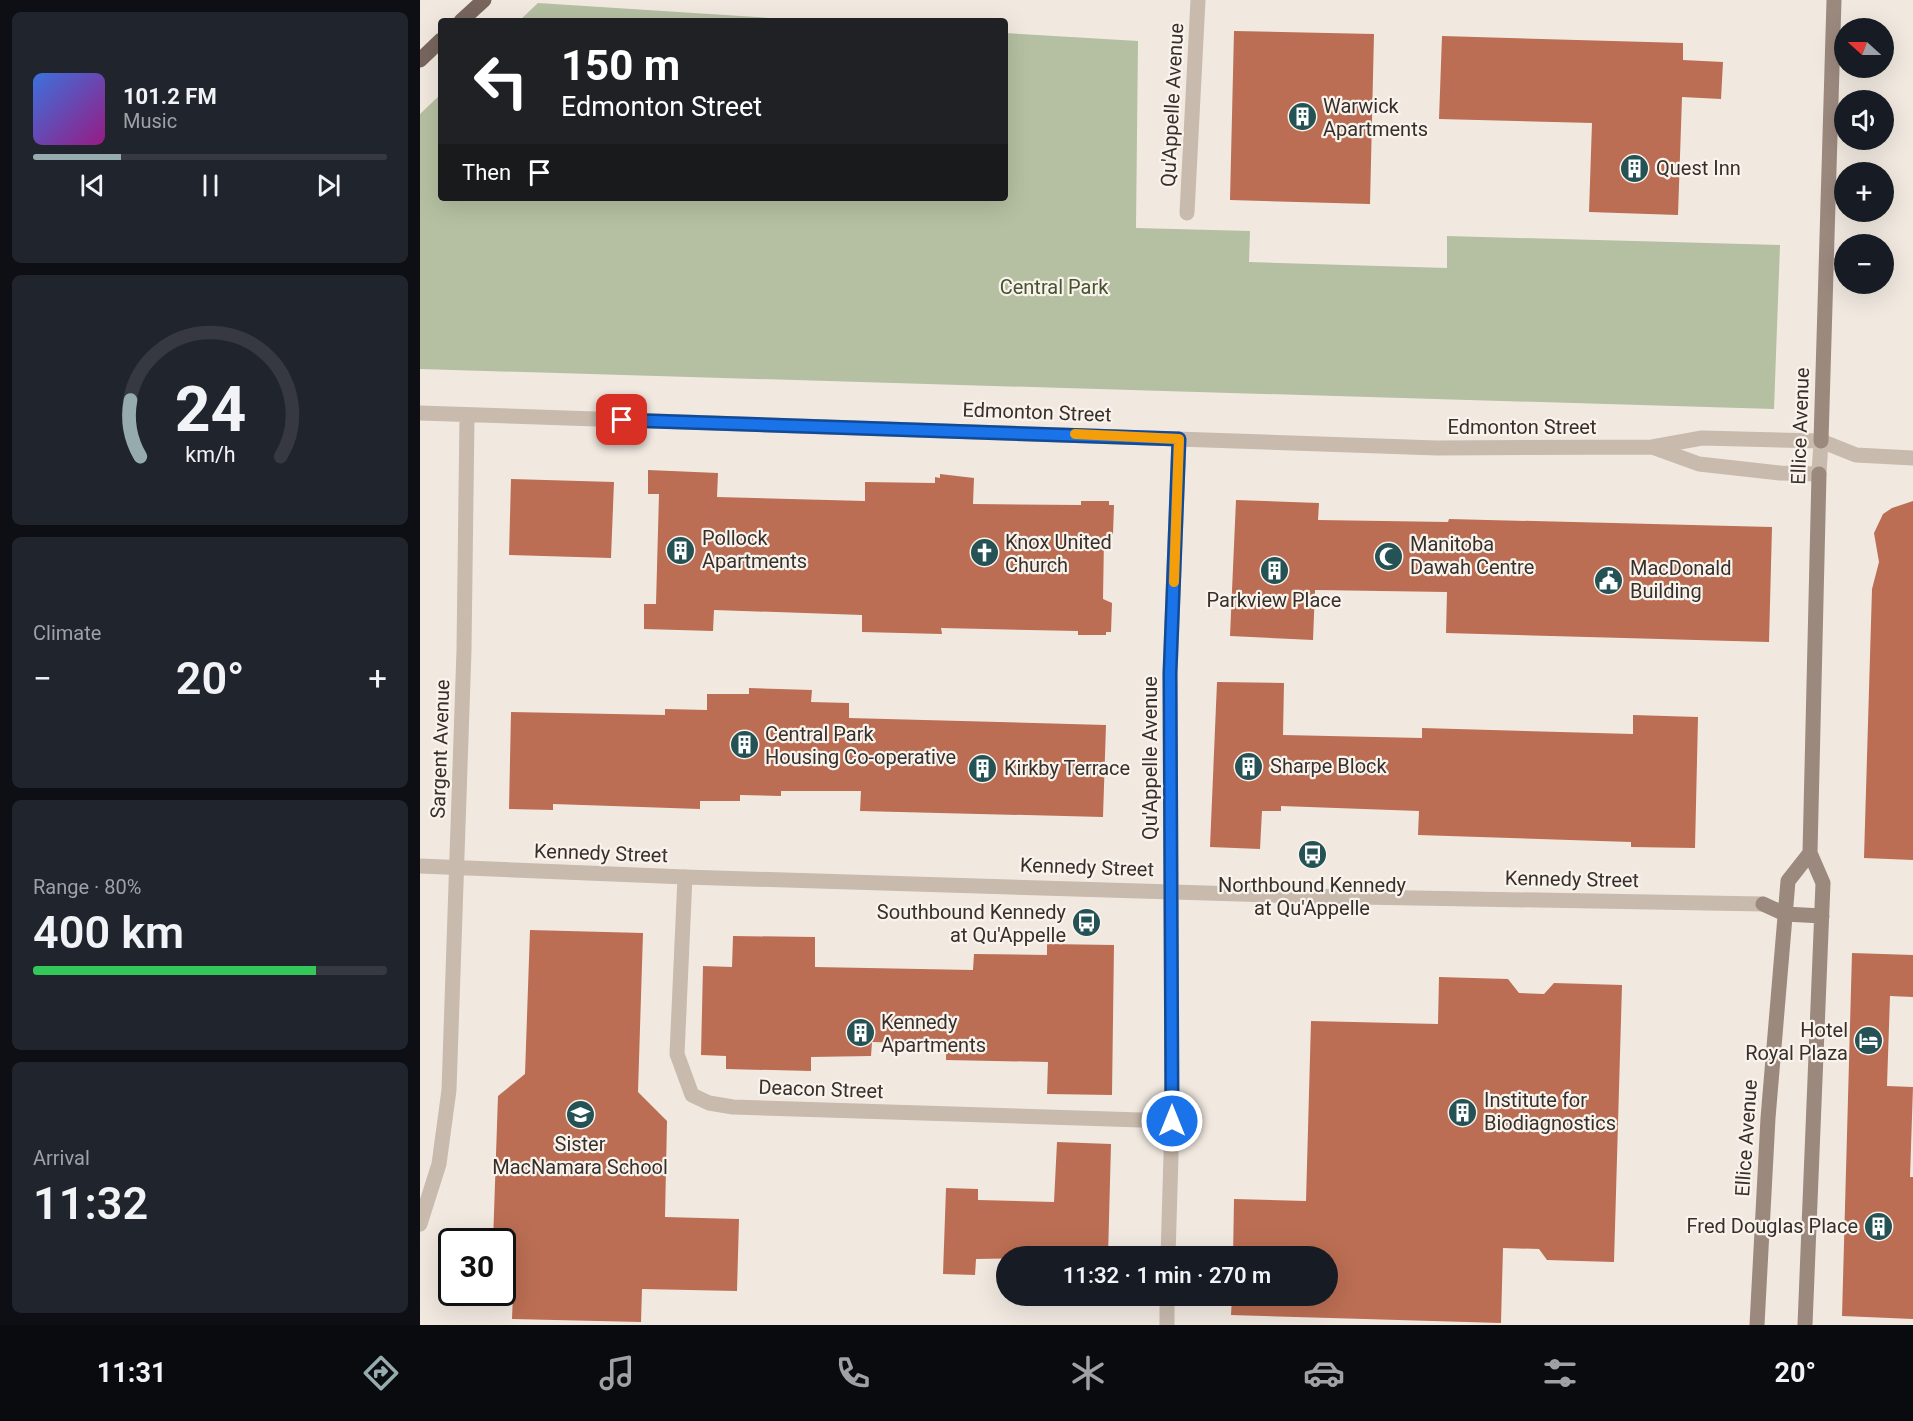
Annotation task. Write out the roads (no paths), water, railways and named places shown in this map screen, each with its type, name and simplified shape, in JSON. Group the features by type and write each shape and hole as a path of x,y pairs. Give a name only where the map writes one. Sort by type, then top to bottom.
{"main road":[{"path":"464,18 484,0"},
{"name":"Ellice Avenue","path":"1821,441 1834,0"},
{"path":"420,60 438,43"},
{"name":"Ellice Avenue","path":"1805,1325 1823,883 1810,853 1820,474"},
{"name":"Ellice Avenue","path":"1757,1325 1767,1128 1788,881 1810,853"},
{"name":"Kennedy Street","path":"1763,904 1785,914 1822,916"}],"street":[{"name":"Qu'Appelle Avenue","path":"1187,213 1198,0"},
{"name":"Edmonton Street","path":"420,413 1437,448 1652,447 1702,438 1821,441"},
{"name":"Sargent Avenue","path":"420,1224 439,1164 449,1090 464,650 466,416"},
{"name":"Qu'Appelle Avenue","path":"1168,1246 1172,1121 1170,673 1179,439"},
{"path":"1821,441 1856,455 1913,458"},
{"name":"Ellice Avenue","path":"1820,474 1821,441"},
{"name":"Edmonton Street","path":"1652,447 1699,464 1780,473 1820,474"},
{"name":"Kennedy Street","path":"420,866 685,877 1333,896 1763,904"},
{"name":"Deacon Street","path":"685,877 677,1054 692,1095 709,1103 733,1107 1172,1121"},
{"path":"1167,1306 1167,1325"}],"place":[{"name":"Warwick Apartments","path":"1302,117"},
{"name":"Quest Inn","path":"1635,168"},
{"name":"Pollock Apartments","path":"681,550"},
{"name":"Knox United Church","path":"984,553"},
{"name":"Manitoba Dawah Centre","path":"1389,556"},
{"name":"Parkview Place","path":"1274,570"},
{"name":"MacDonald Building","path":"1609,580"},
{"name":"Central Park Housing Co-operative","path":"744,745"},
{"name":"Sharpe Block","path":"1249,766"},
{"name":"Kirkby Terrace","path":"983,768"},
{"name":"Northbound Kennedy at Qu'Appelle","path":"1312,854"},
{"name":"Southbound Kennedy at Qu'Appelle","path":"1087,923"},
{"name":"Kennedy Apartments","path":"860,1033"},
{"name":"Hotel Royal Plaza","path":"1869,1041"},
{"name":"Institute for Biodiagnostics","path":"1463,1112"},
{"name":"Sister MacNamara School","path":"580,1114"},
{"name":"Fred Douglas Place","path":"1879,1226"}],"park label":[{"name":"Central Park","path":"1054,287"}]}
